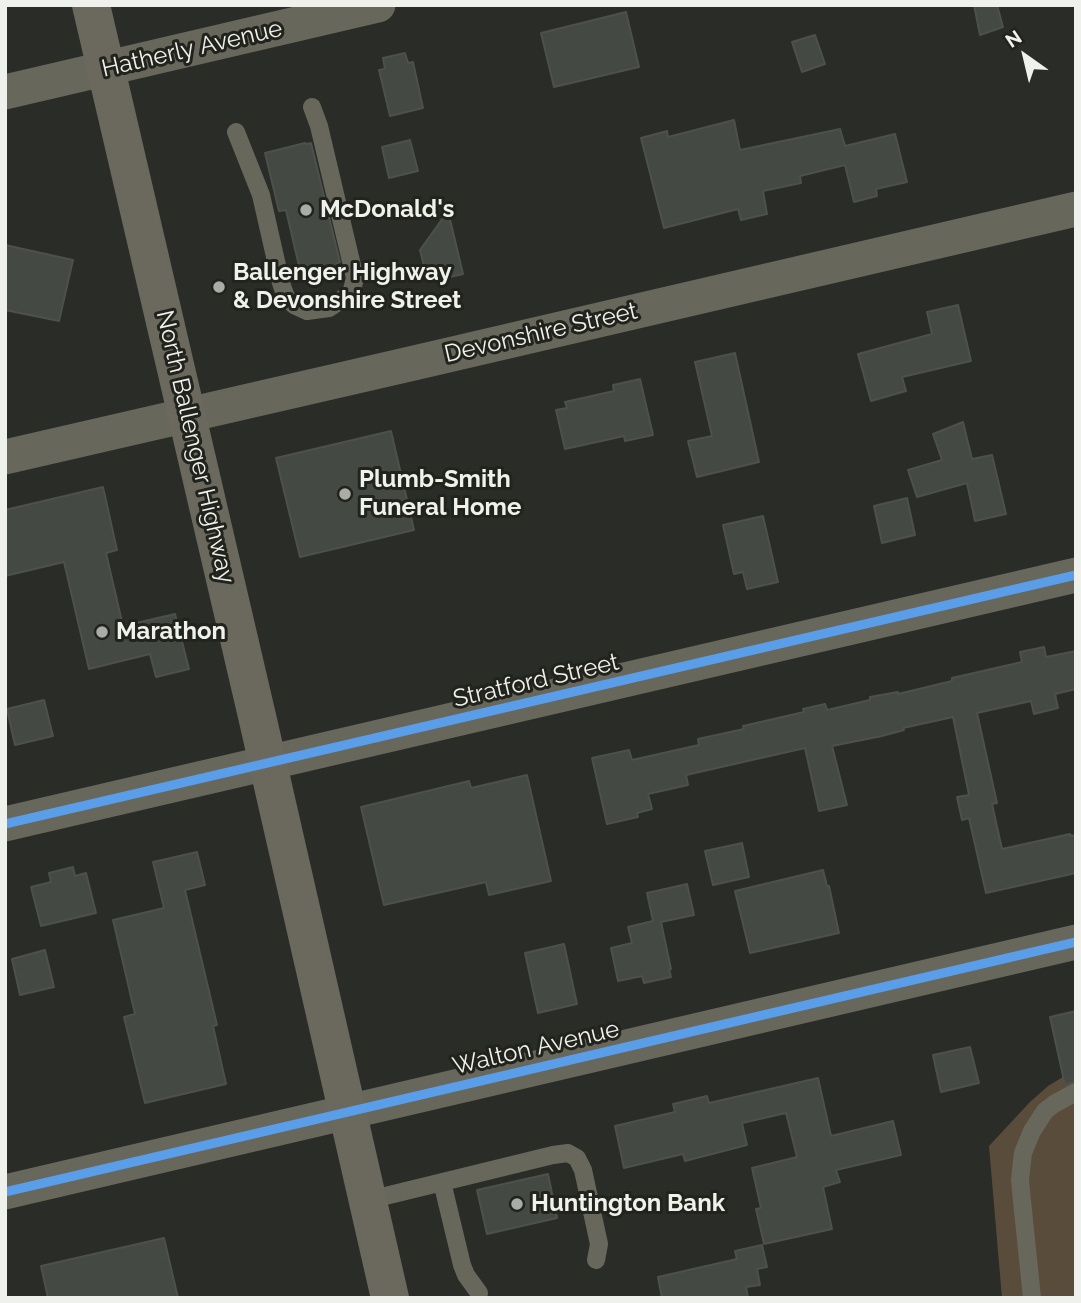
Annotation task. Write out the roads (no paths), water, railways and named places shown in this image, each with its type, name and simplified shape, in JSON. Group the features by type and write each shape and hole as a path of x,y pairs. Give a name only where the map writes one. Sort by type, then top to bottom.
{"main road":[{"name":"North Ballenger Highway","path":"91,5 390,1298"}],"street":[{"name":"Hatherly Avenue","path":"5,92 378,5"},
{"name":"Devonshire Street","path":"5,457 1076,209"},
{"name":"Stratford Street","path":"5,824 1076,575"},
{"name":"Walton Avenue","path":"5,1192 1076,942"}],"lane":[{"path":"236,132 261,195 286,297 294,305 307,311 329,308 348,295 355,278 322,138 312,107"},
{"path":"1032,1298 1021,1191 1023,1153 1032,1131 1045,1111 1076,1092"},
{"path":"369,1200 553,1155 572,1154 583,1170 598,1238 596,1260"},
{"path":"442,1182 461,1265 479,1293"}],"place":[{"name":"McDonald's","path":"306,210"},
{"name":"Ballenger Highway & Devonshire Street","path":"219,287"},
{"name":"Plumb-Smith Funeral Home","path":"345,494"},
{"name":"Marathon","path":"102,632"},
{"name":"Huntington Bank","path":"517,1204"}]}
